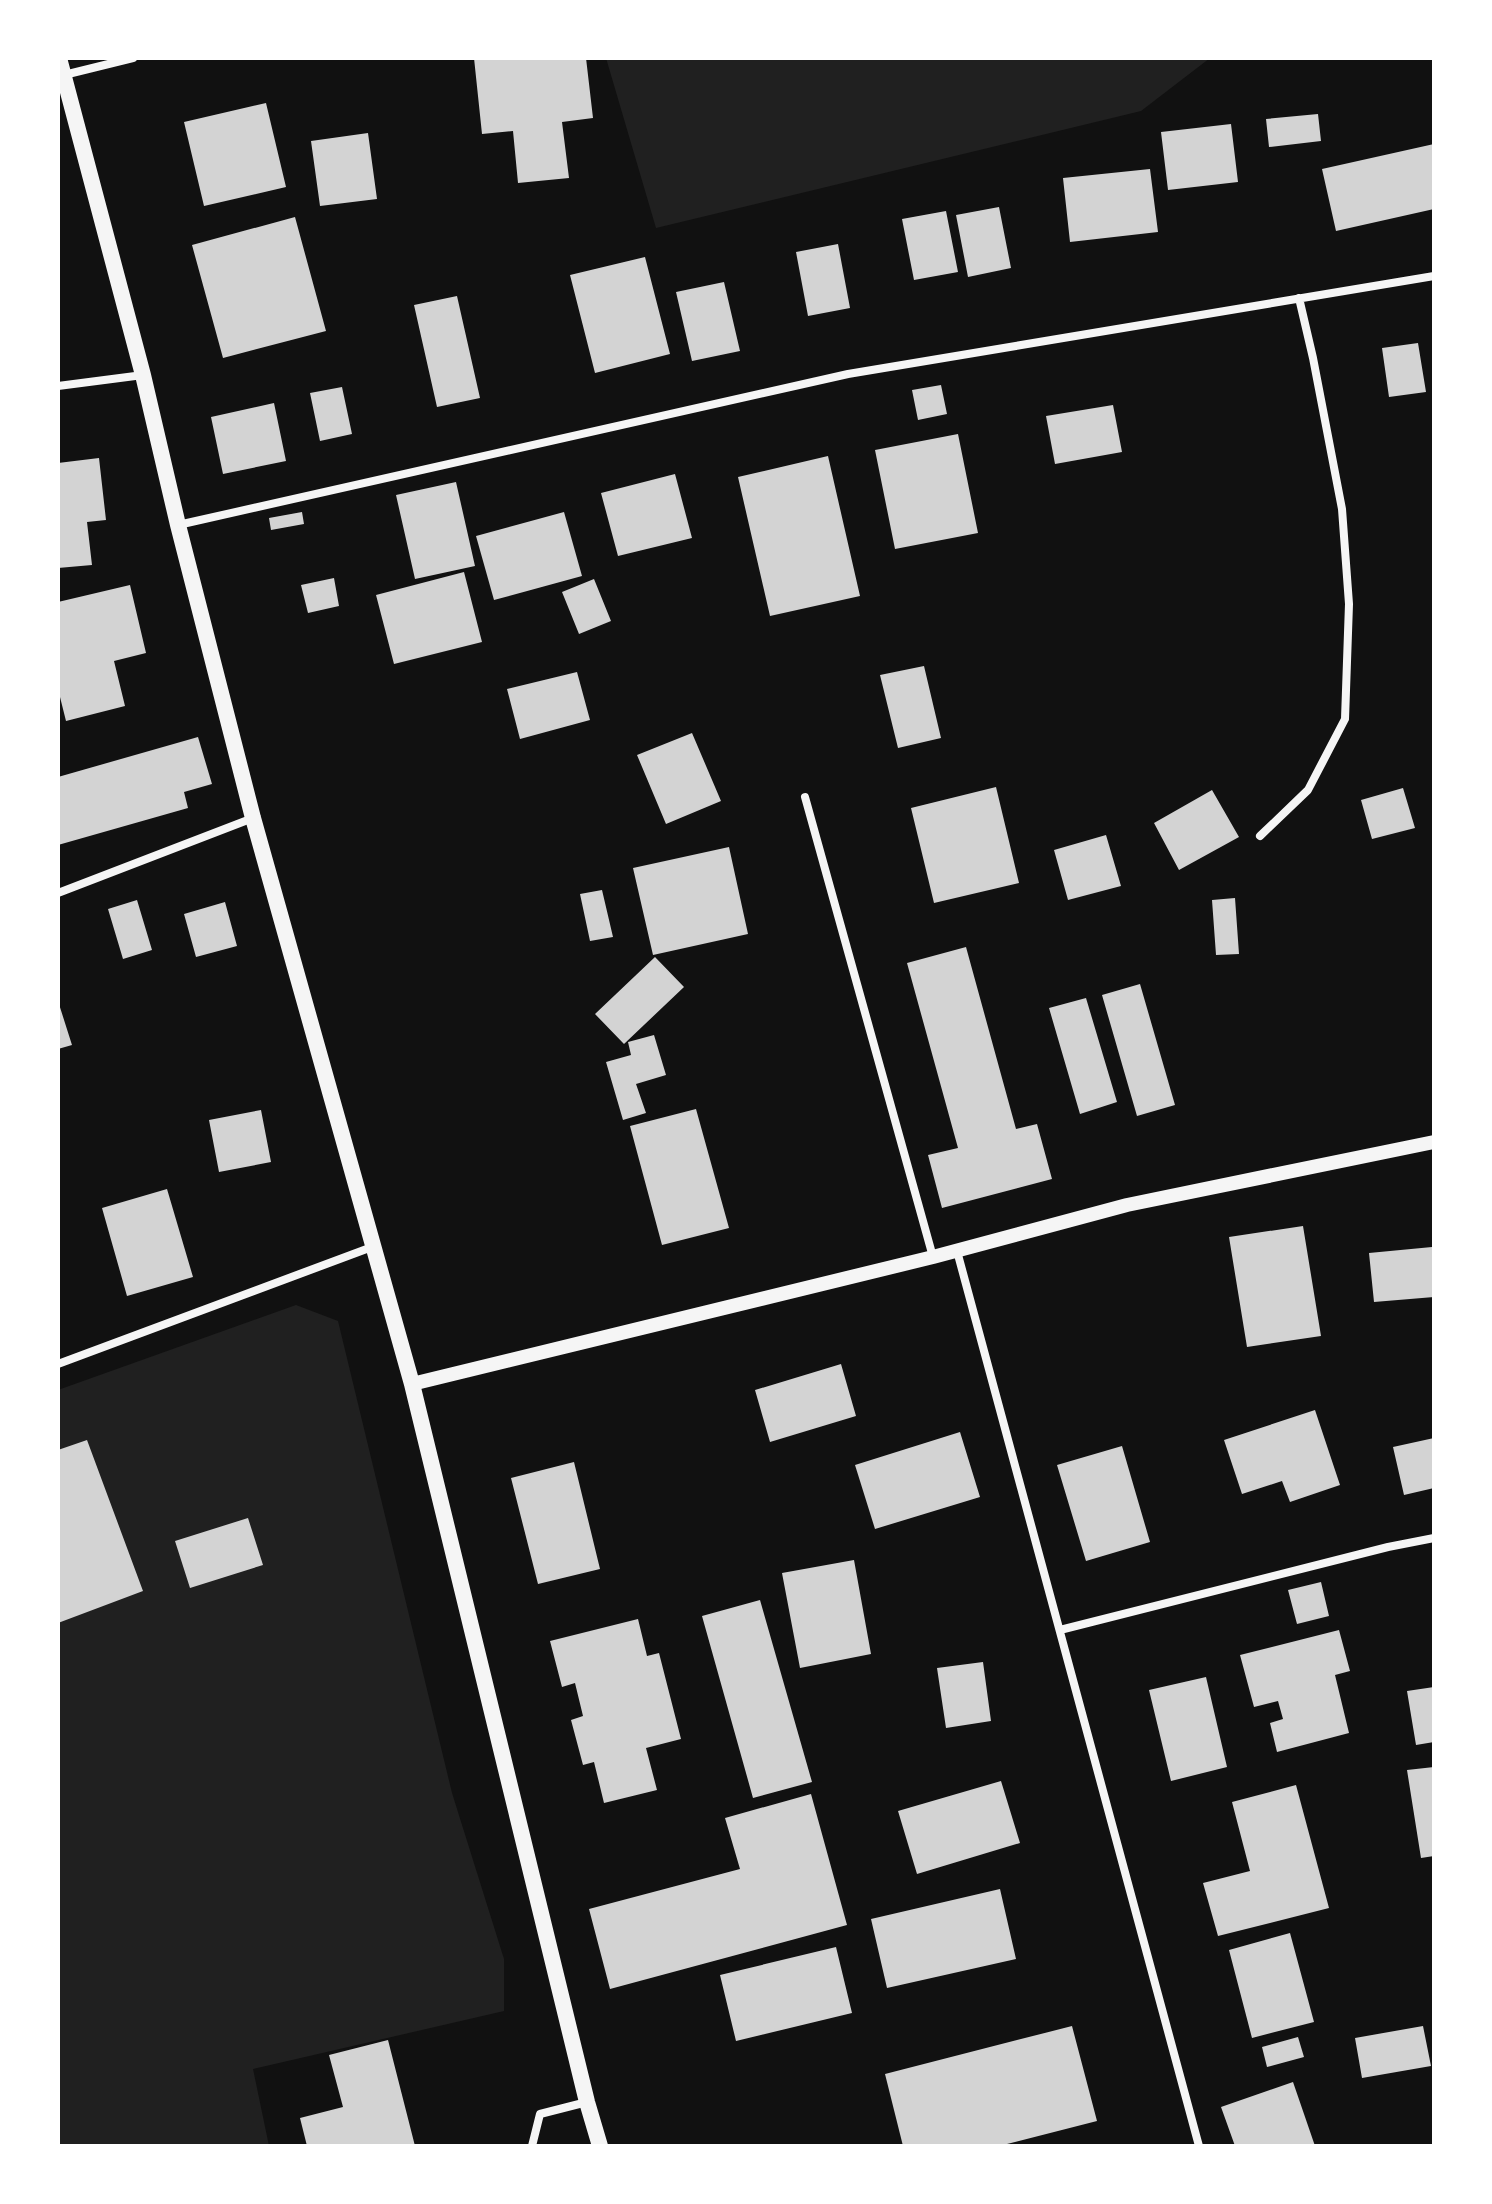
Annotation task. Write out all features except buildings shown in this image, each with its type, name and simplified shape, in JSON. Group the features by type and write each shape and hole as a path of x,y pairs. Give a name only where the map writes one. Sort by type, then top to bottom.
{"main road":[{"path":"59,58 143,375 253,818 412,1384 600,2146"}],"street":[{"path":"63,76 133,58"},
{"path":"178,525 848,374 1434,276"},
{"path":"1260,836 1308,790 1345,719 1349,604 1342,509 1299,298"},
{"path":"58,386 143,375"},
{"path":"805,797 933,1257"},
{"path":"58,893 253,818"},
{"path":"412,1384 957,1251 1127,1205 1434,1142"},
{"path":"58,1364 372,1247"},
{"path":"957,1251 1199,2146"},
{"path":"1060,1630 1434,1538"},
{"path":"532,2146 540,2114 587,2102"}],"shaded area":[{"path":"606,58 1210,58 1141,111 656,228"},
{"path":"296,1305 338,1321 452,1793 504,1959 504,2011 253,2069 269,2146 58,2146 58,1390"}]}
